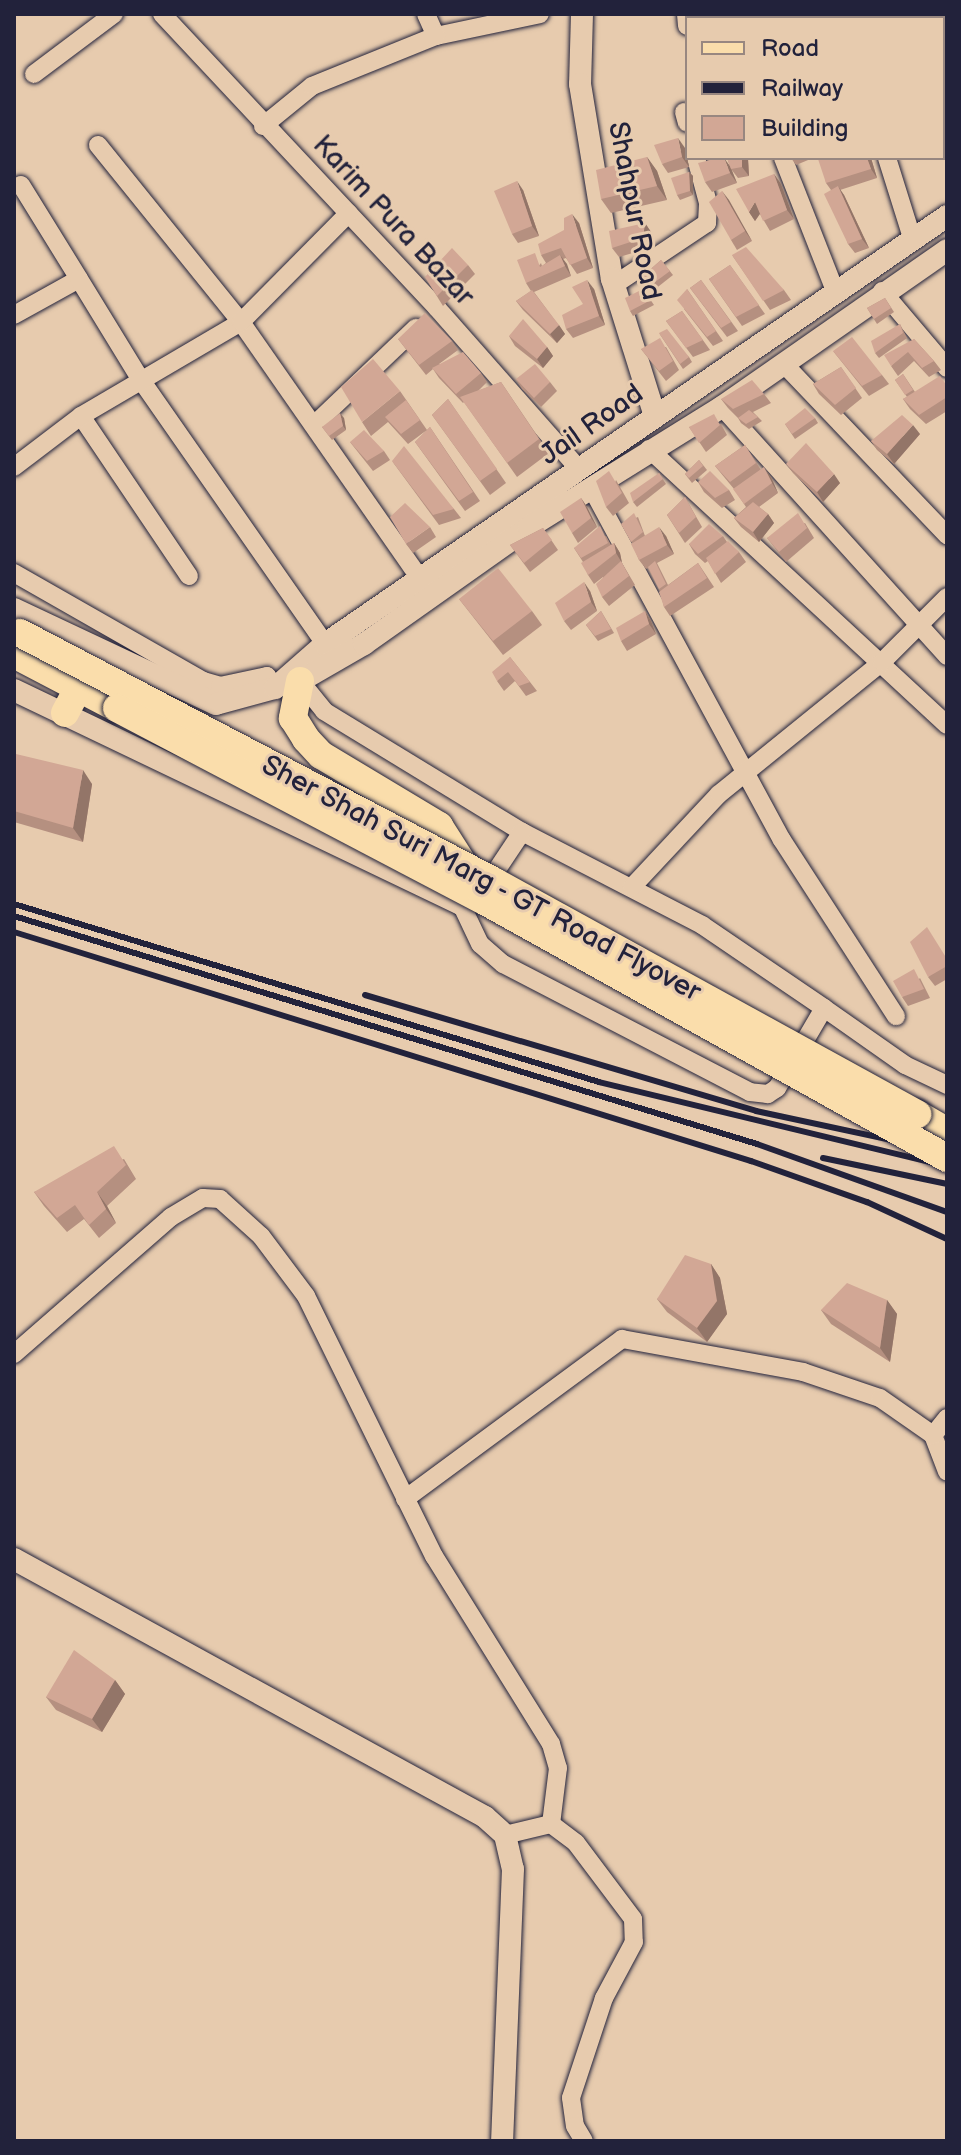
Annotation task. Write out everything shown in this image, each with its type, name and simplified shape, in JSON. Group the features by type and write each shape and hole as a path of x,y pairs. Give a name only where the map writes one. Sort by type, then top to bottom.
{"main road":[{"name":"Sher Shah Suri Marg - GT Road Flyover","path":"14,629 465,867 947,1131"},
{"name":"Sher Shah Suri Marg - GT Road Flyover","path":"14,654 71,701 483,900 947,1158"},
{"path":"290,692 293,718 321,755 439,826 465,867"}],"street":[{"path":"34,74 114,14"},
{"name":"Karim Pura Bazar","path":"162,14 263,126 437,308 586,478 747,770 782,840 896,1016"},
{"path":"426,14 436,36"},
{"path":"263,126 312,86 436,36 540,14"},
{"name":"Shahpur Road","path":"582,14 580,84 614,285 655,416"},
{"path":"98,145 241,322 421,580"},
{"path":"614,285 707,223 708,203 697,160"},
{"path":"784,160 835,291"},
{"path":"888,160 912,238"},
{"path":"21,185 141,380 325,644"},
{"path":"14,467 81,416 241,322 349,213"},
{"name":"Jail Road","path":"290,692 364,644 586,478 655,416 947,216"},
{"name":"Jail Road","path":"290,692 325,644 421,580 586,478 649,449 722,407 882,291 947,250"},
{"path":"14,315 79,279"},
{"path":"882,291 947,368"},
{"path":"314,425 437,308"},
{"path":"783,363 947,535"},
{"path":"722,407 947,656"},
{"path":"81,416 189,576"},
{"path":"649,449 947,725"},
{"path":"14,573 203,681 220,686 267,676 522,832 702,925 905,1065 947,1085"},
{"path":"632,887 747,770 882,662 947,597"},
{"path":"14,609 216,704 290,692"},
{"path":"14,690 71,701 468,902 480,944 503,964 750,1092 768,1094 777,1088 824,1008"},
{"path":"468,902 522,832"},
{"path":"14,1354 171,1217 203,1198 220,1199 261,1236 306,1296 434,1556 551,1744 558,1768 551,1824"},
{"path":"405,1499 622,1339 803,1372 880,1398 933,1435 947,1471"},
{"path":"933,1435 947,1418"},
{"path":"14,1559 485,1817 505,1835 513,1869 502,2141"},
{"path":"505,1835 551,1824"},
{"path":"551,1824 576,1843 633,1919 635,1931 604,1998 571,2098 575,2126 584,2141"}],"building":[{"path":"678,138 682,157 662,164 654,145"},
{"path":"647,157 657,186 601,199 596,170"},
{"path":"725,160 730,173 705,182 698,163"},
{"path":"728,160 742,160 742,167 731,169"},
{"path":"818,160 868,160 871,169 826,183"},
{"path":"689,172 690,191 677,195 671,178"},
{"path":"774,174 787,210 763,221 755,202 749,212 736,189"},
{"path":"517,181 532,226 512,234 494,191"},
{"path":"838,186 862,239 848,244 824,194"},
{"path":"722,191 745,231 731,240 709,202"},
{"path":"572,214 587,258 570,265 561,248 541,255 538,244 564,230 564,218"},
{"path":"645,223 643,238 612,248 609,231"},
{"path":"746,247 784,290 763,301 732,255"},
{"path":"452,248 468,265 437,296 425,277"},
{"path":"535,253 540,267 560,255 565,266 526,283 517,260"},
{"path":"661,260 670,271 651,285 644,275"},
{"path":"730,265 759,305 736,317 709,279"},
{"path":"587,280 599,316 566,329 562,315 583,304 572,287"},
{"path":"701,280 731,322 721,328 690,288"},
{"path":"643,289 651,300 630,311 625,298"},
{"path":"687,289 716,331 707,337 677,300"},
{"path":"532,290 559,325 550,334 516,301"},
{"path":"885,298 891,308 874,319 867,308"},
{"path":"682,311 703,340 686,348 666,321"},
{"path":"425,313 452,341 419,365 398,339"},
{"path":"523,319 547,347 537,359 509,336"},
{"path":"900,324 903,333 875,353 871,341"},
{"path":"667,329 689,357 680,364 659,333"},
{"path":"852,337 882,375 862,386 833,351"},
{"path":"660,338 673,361 659,371 641,349"},
{"path":"914,339 934,361 922,368 908,352 891,366 884,355"},
{"path":"463,352 481,373 456,394 432,368"},
{"path":"373,359 400,391 362,422 341,387"},
{"path":"535,364 550,382 534,398 516,379"},
{"path":"841,367 856,388 835,405 813,384"},
{"path":"903,374 913,390 905,395 895,380"},
{"path":"940,376 947,386 947,397 919,415 903,399"},
{"path":"752,380 764,394 733,409 721,399"},
{"path":"501,382 539,439 507,463 460,397"},
{"path":"448,399 497,469 480,481 432,415"},
{"path":"406,400 420,420 401,434 385,417"},
{"path":"805,408 815,418 792,434 785,424"},
{"path":"749,410 758,417 746,424 738,418"},
{"path":"340,413 343,426 329,436 322,427"},
{"path":"714,414 720,425 699,443 689,427"},
{"path":"902,415 913,425 887,454 871,441"},
{"path":"430,427 473,492 459,501 415,442"},
{"path":"364,430 384,451 367,461 350,442"},
{"path":"806,443 834,474 817,492 786,464"},
{"path":"745,445 756,463 730,482 715,466"},
{"path":"404,446 454,509 433,515 392,461"},
{"path":"699,460 703,466 689,478 685,474"},
{"path":"764,467 772,483 744,504 733,489"},
{"path":"609,471 622,493 606,507 596,481"},
{"path":"710,471 729,490 715,498 698,482"},
{"path":"659,473 663,479 633,502 630,493"},
{"path":"685,497 696,517 679,533 667,515"},
{"path":"581,498 591,518 572,533 560,512"},
{"path":"753,502 768,514 753,532 734,518"},
{"path":"405,503 430,527 406,544 390,517"},
{"path":"634,513 643,532 631,542 621,524"},
{"path":"798,513 807,528 779,552 767,538"},
{"path":"709,524 723,536 698,554 689,544"},
{"path":"600,526 608,543 581,558 574,548"},
{"path":"659,527 667,545 639,560 631,544"},
{"path":"543,528 552,540 524,563 510,545"},
{"path":"728,541 739,552 715,574 706,558"},
{"path":"614,543 616,553 588,575 581,563"},
{"path":"621,561 629,576 602,597 596,584"},
{"path":"655,561 666,584 659,589 648,567"},
{"path":"698,563 707,578 664,607 659,592"},
{"path":"498,568 532,611 493,641 459,599"},
{"path":"584,582 591,602 564,621 555,603"},
{"path":"601,611 611,629 595,636 586,625"},
{"path":"645,611 649,624 621,641 616,628"},
{"path":"510,657 530,682 519,686 508,672 497,681 492,672"},
{"path":"16,754 83,770 73,828 14,811"},
{"path":"927,927 947,959 947,966 928,977 910,942"},
{"path":"914,969 924,989 902,997 893,981"},
{"path":"114,1146 126,1165 97,1192 106,1209 89,1225 75,1205 57,1218 34,1192"},
{"path":"685,1255 711,1264 717,1301 697,1328 657,1299"},
{"path":"847,1283 887,1300 880,1348 821,1310"},
{"path":"74,1650 115,1680 92,1719 46,1697"}],"railway":[{"path":"14,904 599,1082 947,1166"},
{"path":"14,916 757,1144 947,1212"},
{"path":"14,932 751,1161 867,1202 947,1239"},
{"path":"365,995 756,1111 947,1152"},
{"path":"823,1158 947,1184"}]}
